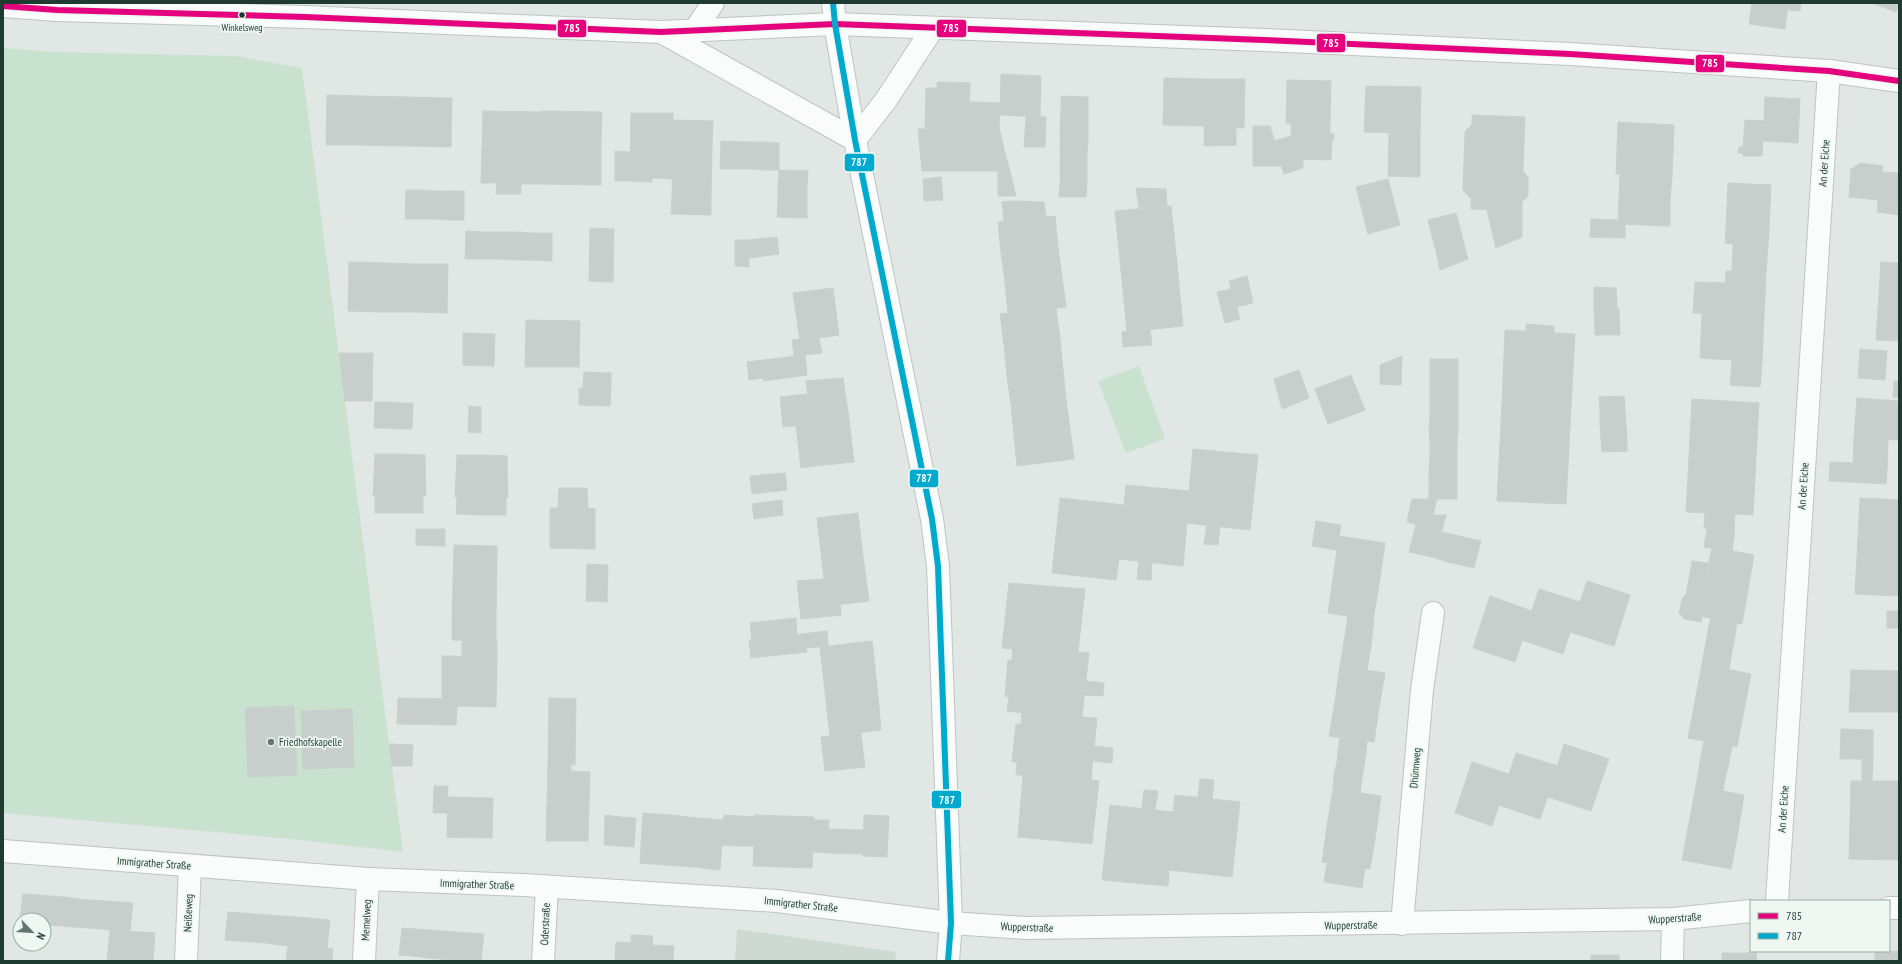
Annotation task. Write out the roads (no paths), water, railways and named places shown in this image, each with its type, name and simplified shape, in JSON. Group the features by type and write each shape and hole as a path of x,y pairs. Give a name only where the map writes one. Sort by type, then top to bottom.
{"street":[{"path":"695,30 713,3"},
{"path":"833,3 835,24 855,140 932,519 938,566 951,922 948,961"},
{"path":"3,6 57,10 439,22 661,32 835,24 1272,40 1562,54 1829,71 1899,81"},
{"path":"855,140 886,100 933,28"},
{"path":"661,32 855,140"},
{"name":"An der Eiche","path":"1777,900 1829,71"},
{"name":"Dhünnweg","path":"1402,924 1422,690 1433,613"},
{"name":"Immigrather Straße","path":"3,851 368,879 777,900 951,922"},
{"name":"Neißeweg","path":"186,961 190,866"},
{"name":"Memelweg","path":"364,961 368,879"},
{"name":"Oderstraße","path":"543,961 547,887"},
{"name":"Wupperstraße","path":"951,922 1026,928 1402,924 1673,919 1750,911"},
{"path":"1672,961 1673,919"}],"place":[{"name":"Winkelsweg","path":"242,15"},
{"name":"Friedhofskapelle","path":"271,742"}]}
